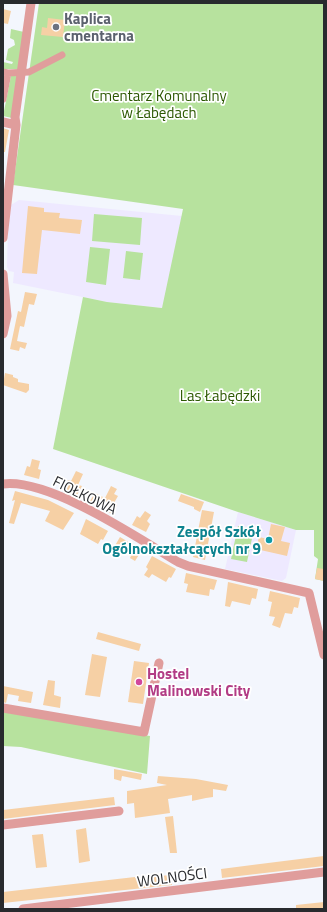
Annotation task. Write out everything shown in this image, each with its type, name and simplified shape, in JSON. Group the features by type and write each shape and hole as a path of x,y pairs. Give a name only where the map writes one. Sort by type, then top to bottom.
{"street":[{"path":"3,238 5,194 16,125 16,114 31,3"},
{"path":"3,99 6,72 29,72 62,55"},
{"path":"3,122 16,125"},
{"path":"3,274 7,316 3,334"},
{"name":"FIOŁKOWA","path":"3,484 24,484 50,492 114,524 178,562 188,566 309,593 324,655"},
{"path":"3,708 144,732 159,663"},
{"path":"3,825 119,811"},
{"name":"WOLNOŚCI","path":"23,909 324,872"}],"shaded area":[{"path":"19,200 182,216 163,308 107,302 13,283 14,272 9,271 7,267 8,229 11,205"},
{"path":"238,512 296,530 286,578 282,581 225,569"}],"green space":[{"name":"Las Łabędzki","path":"39,3 324,3 324,581 315,579 318,559 314,556 314,530 296,530 238,512 53,449 83,297 107,302 162,308 183,209 13,185"},
{"path":"11,29 24,32 19,69 3,69 3,62 12,64 13,62 6,60 8,49 15,45 14,40 10,38"},
{"path":"18,75 12,118 3,116 11,76"},
{"path":"94,214 142,218 140,245 92,241"},
{"path":"90,247 110,249 106,285 86,282"},
{"path":"126,251 143,253 140,280 123,278"},
{"path":"238,526 254,529 247,562 231,559"},
{"path":"3,712 150,736 147,774 21,747 3,746"}],"building":[{"path":"3,9 11,11 8,24 3,23"},
{"name":"Kaplica cmentarna","path":"48,18 65,20 63,37 41,35 42,27 47,28"},
{"path":"3,128 9,130 5,152 3,152"},
{"path":"28,206 44,208 44,212 60,213 59,218 82,220 80,234 42,230 37,274 22,273"},
{"path":"25,292 37,294 34,305 29,304 24,327 20,326 17,341 27,343 25,349 20,347 19,351 10,349 18,311 21,312"},
{"path":"5,373 13,375 13,377 18,379 18,382 29,384 29,390 26,393 3,385"},
{"path":"32,459 40,461 38,469 41,470 39,479 24,475 27,466 30,467"},
{"path":"76,471 83,474 78,485 82,486 77,495 63,489 68,480 71,481"},
{"path":"111,486 117,489 114,494 118,496 114,503 117,505 112,514 90,501 95,493 105,498"},
{"path":"15,491 48,500 74,513 63,530 45,521 50,511 21,503 14,524 9,523 15,500 12,501"},
{"path":"181,494 204,502 200,512 194,509 194,507 178,501"},
{"path":"202,510 214,512 205,560 193,557"},
{"path":"145,511 151,515 147,521 150,524 146,532 132,525 137,516 140,518"},
{"path":"86,519 108,531 103,540 101,539 98,544 80,534"},
{"name":"Zespół Szkół Ogólnokształcących nr 9","path":"271,524 285,527 281,541 290,543 287,556 256,549 259,537 268,539"},
{"path":"120,537 142,550 135,561 130,558 131,556 120,549 118,552 113,549"},
{"path":"152,556 176,569 171,578 169,577 166,582 152,574 149,578 144,575 148,569 146,567"},
{"path":"317,568 324,569 324,581 315,579"},
{"path":"186,573 217,580 214,590 210,589 209,596 186,592 188,584 184,583"},
{"path":"228,582 258,589 256,599 252,598 250,605 232,601 230,607 225,606"},
{"path":"270,591 300,598 298,608 294,607 292,614 285,613 280,628 272,625 275,617 269,616 272,602 268,601"},
{"path":"98,632 141,644 139,651 96,639"},
{"path":"92,654 107,657 100,697 85,695"},
{"path":"134,661 149,663 143,704 128,702"},
{"path":"48,680 55,681 54,695 61,697 60,708 43,705"},
{"path":"3,686 33,692 31,703 18,701 19,696 8,694 6,703 3,702"},
{"path":"114,769 142,774 141,780 122,776 121,781 114,779"},
{"path":"158,776 196,779 228,785 226,791 213,789 213,797 192,801 192,795 168,799 170,813 135,818 134,803 127,804 127,791 167,785 157,783"},
{"path":"114,797 115,805 3,819 3,810"},
{"path":"173,816 177,853 170,853 165,817"},
{"path":"86,828 90,861 79,863 76,830"},
{"path":"43,834 47,867 36,868 32,835"},
{"path":"324,856 324,866 222,878 221,869"},
{"path":"171,875 172,885 3,903 3,892 135,877"},
{"path":"324,902 324,909 296,909 296,905"}],"place":[{"name":"Kaplica cmentarna","path":"56,27"},
{"name":"Zespół Szkół Ogólnokształcących nr 9","path":"269,540"},
{"name":"Hostel Malinowski City","path":"139,682"}],"park label":[{"name":"Cmentarz Komunalny w Łabędach","path":"159,104"}]}
